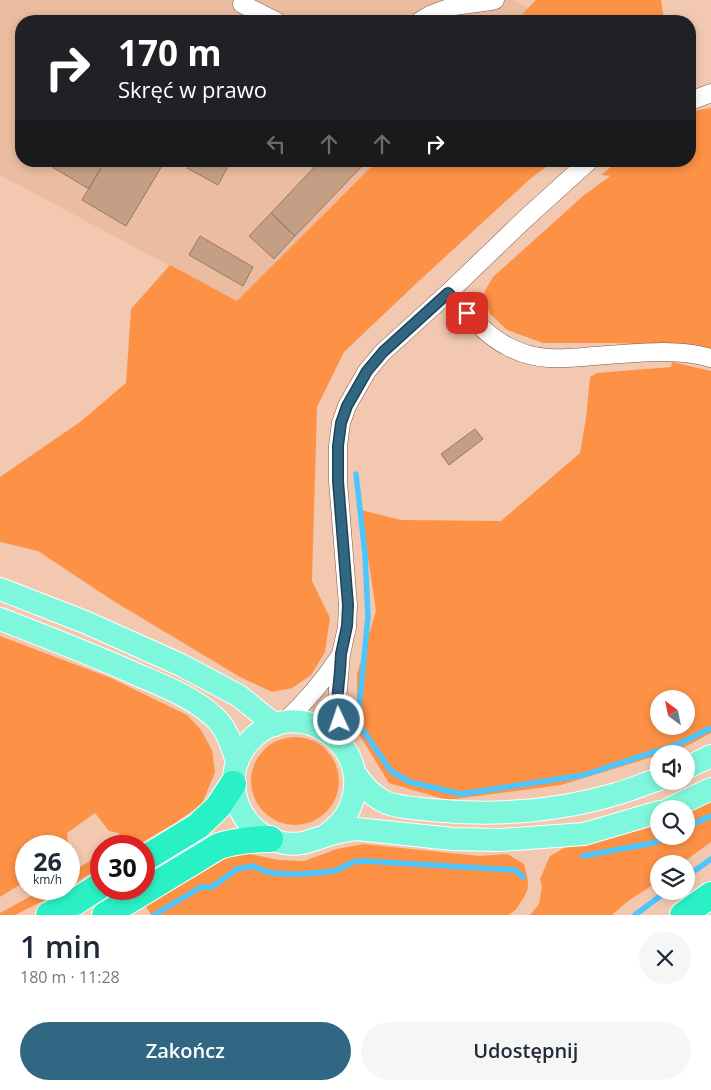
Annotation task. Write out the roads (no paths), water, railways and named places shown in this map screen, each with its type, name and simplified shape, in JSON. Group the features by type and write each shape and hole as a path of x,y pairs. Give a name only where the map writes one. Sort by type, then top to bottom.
{"highway":[{"path":"155,852 198,826 218,807 235,772"},
{"path":"105,915 219,846 252,839 270,839"},
{"path":"49,915 90,892"},
{"path":"684,915 711,895"}],"main road":[{"path":"0,589 85,622 181,665 239,696 279,724"},
{"path":"0,619 89,653 182,695 208,711 225,729 230,742 235,772 236,801 243,817 255,830 270,839 283,843 298,844 342,831 357,829 452,840 500,840 584,834 650,815"},
{"path":"235,772 242,752 252,739 265,729 279,724 307,723 319,727 334,737 350,757 355,786 352,801 346,815 325,836"},
{"path":"695,764 711,756"},
{"path":"354,772 360,782 384,802 454,812 521,812 553,808 615,794 650,783"},
{"path":"688,800 711,789"}],"street":[{"path":"244,0 242,4 264,15"},
{"path":"430,15 454,6 494,0"},
{"path":"696,99 711,93"},
{"path":"346,750 337,701 348,605 338,481 338,446 341,423 347,406 367,371 383,352 582,167"},
{"path":"448,293 492,337 508,347 534,357 573,358 659,352 694,353 711,358"},
{"path":"279,724 309,698 341,654"}],"waterway":[{"path":"356,474 365,554 368,616 358,719 362,729 391,771 410,782 461,794 584,775 681,743 711,728"},
{"path":"695,823 711,816"},
{"path":"583,856 650,844"},
{"path":"695,871 711,859"},
{"path":"154,915 201,887 212,887 237,869 253,866 267,872 305,874 335,871 353,862 365,861 515,870 523,877"},
{"path":"635,915 655,900"}]}
